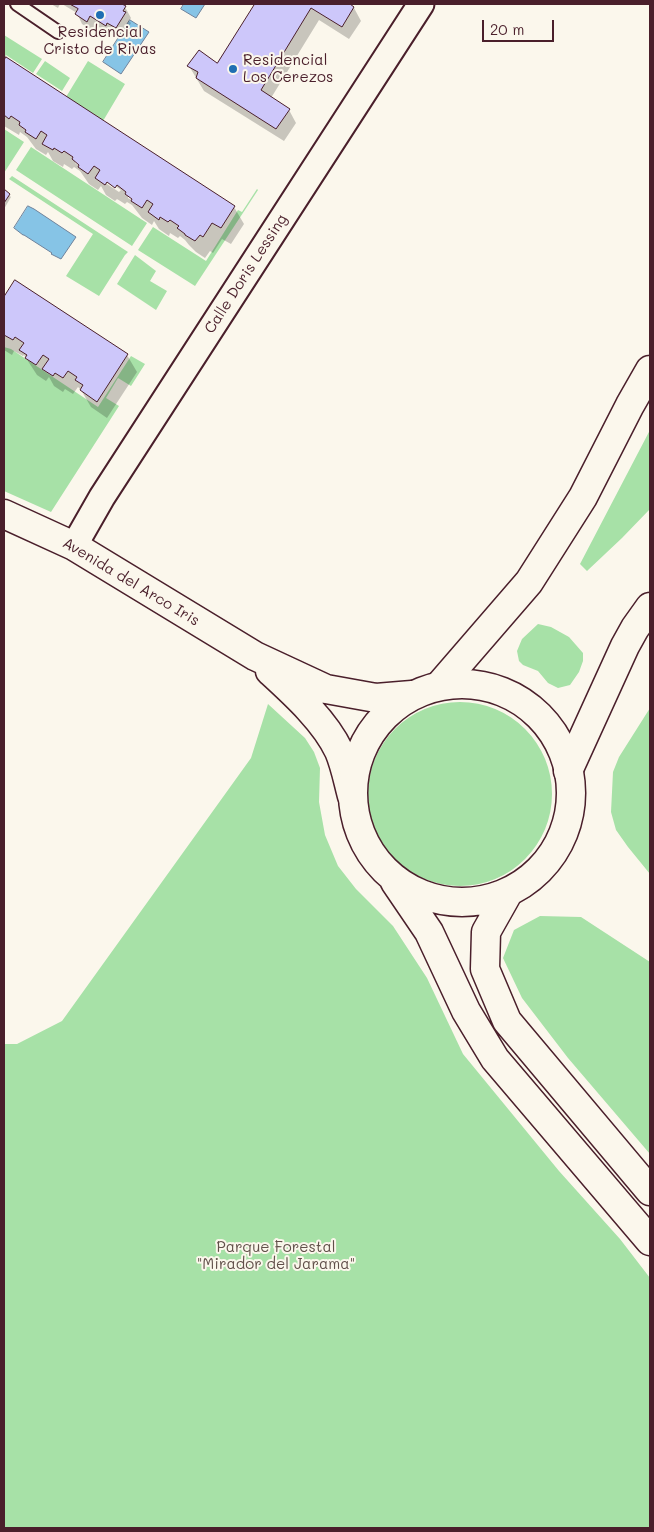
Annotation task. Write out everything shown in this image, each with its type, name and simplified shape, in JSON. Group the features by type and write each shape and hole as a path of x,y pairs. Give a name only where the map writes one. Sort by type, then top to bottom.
{"main road":[{"path":"440,685 529,582 582,497 650,370"},
{"name":"Avenida del Arco Iris","path":"4,514 74,546 255,656 326,689 376,698 412,695"},
{"path":"568,771 625,646 650,607"},
{"name":"Avenida del Arco Iris","path":"255,656 324,727 339,751 352,796"},
{"path":"393,879 419,894 449,902 479,902 508,893 528,881 544,866 563,838 570,804 568,771 557,738 535,712 507,693 474,684 440,685 412,695 388,712 368,735 356,764 352,796 358,827 371,856 393,879 429,932 466,1011 495,1059 650,1240"},
{"path":"508,893 486,932 485,969 507,1021 650,1191"}],"street":[{"name":"Calle Doris Lessing","path":"74,546 102,497 421,4"}],"lane":[{"path":"17,4 58,32"}],"green space":[{"path":"4,35 42,59 33,73 6,55 4,59"},
{"path":"45,61 70,78 62,91 36,74"},
{"path":"88,61 125,84 103,121 66,97"},
{"path":"4,129 24,142 4,173"},
{"path":"31,147 147,223 132,246 16,170"},
{"path":"12,176 128,252 99,296 66,276 93,234 9,179"},
{"path":"257,189 195,286 138,250 153,227 206,261 238,210 242,212"},
{"path":"135,255 156,271 150,281 167,291 156,310 117,284"},
{"path":"4,347 11,349 98,407 131,356 145,364 131,386 118,378 106,398 119,406 51,512 4,491"},
{"path":"650,430 650,509 587,571 580,564"},
{"path":"538,624 551,627 569,637 583,653 583,661 579,672 570,685 558,688 548,683 538,671 523,665 519,661 517,651 522,639"},
{"path":"469,702 478,703 504,713 519,723 531,735 541,750 548,767 551,776 551,812 541,838 531,853 519,865 504,875 478,885 451,886 442,885 416,875 401,865 389,853 379,838 369,812 368,785 369,776 379,750 389,735 401,723 416,713 442,703"},
{"name":"Parque Forestal \"Mirador del Jarama\"","path":"268,704 305,738 314,752 320,768 319,802 325,835 338,866 356,889 393,926 427,978 463,1054 559,1171 620,1239 650,1278 650,1528 4,1528 4,1044 17,1044 62,1021 251,758"},
{"path":"650,708 650,874 616,830 611,812 613,772 619,757"},
{"path":"540,916 581,917 650,962 650,1154 568,1058 522,998 503,958 514,930"}],"water":[{"path":"184,4 205,4 196,18 181,9"},
{"path":"130,20 149,32 121,74 103,62"},
{"path":"28,206 76,237 61,259 14,228"}],"building":[{"name":"Residencial Cristo de Rivas","path":"70,4 122,4 126,6 123,11 126,12 116,28 107,23 106,26 90,16 87,22 75,14 78,9"},
{"name":"Residencial Los Cerezos","path":"255,4 350,4 354,7 342,27 311,8 261,90 290,109 276,129 196,78 198,72 187,66 199,50 217,63"},
{"path":"6,57 235,206 221,228 212,223 203,237 200,235 195,241 185,235 177,228 179,226 170,220 168,222 160,217 159,220 148,212 153,204 147,200 142,208 131,201 132,199 125,194 126,192 117,185 115,188 107,182 105,185 95,178 100,170 94,166 88,174 78,167 79,165 72,159 73,157 64,151 62,153 42,144 47,135 41,131 36,139 25,132 26,130 19,125 20,122 11,116 9,119 4,115 4,61"},
{"path":"4,189 10,194 4,203"},
{"path":"15,280 128,354 97,402 80,390 83,385 75,380 77,377 68,371 63,378 55,373 53,376 42,369 49,359 43,355 36,365 25,358 27,355 19,350 24,343 15,337 13,340 4,335 4,297"}],"place":[{"name":"Residencial Cristo de Rivas","path":"100,15"},
{"name":"Residencial Los Cerezos","path":"233,69"}]}
